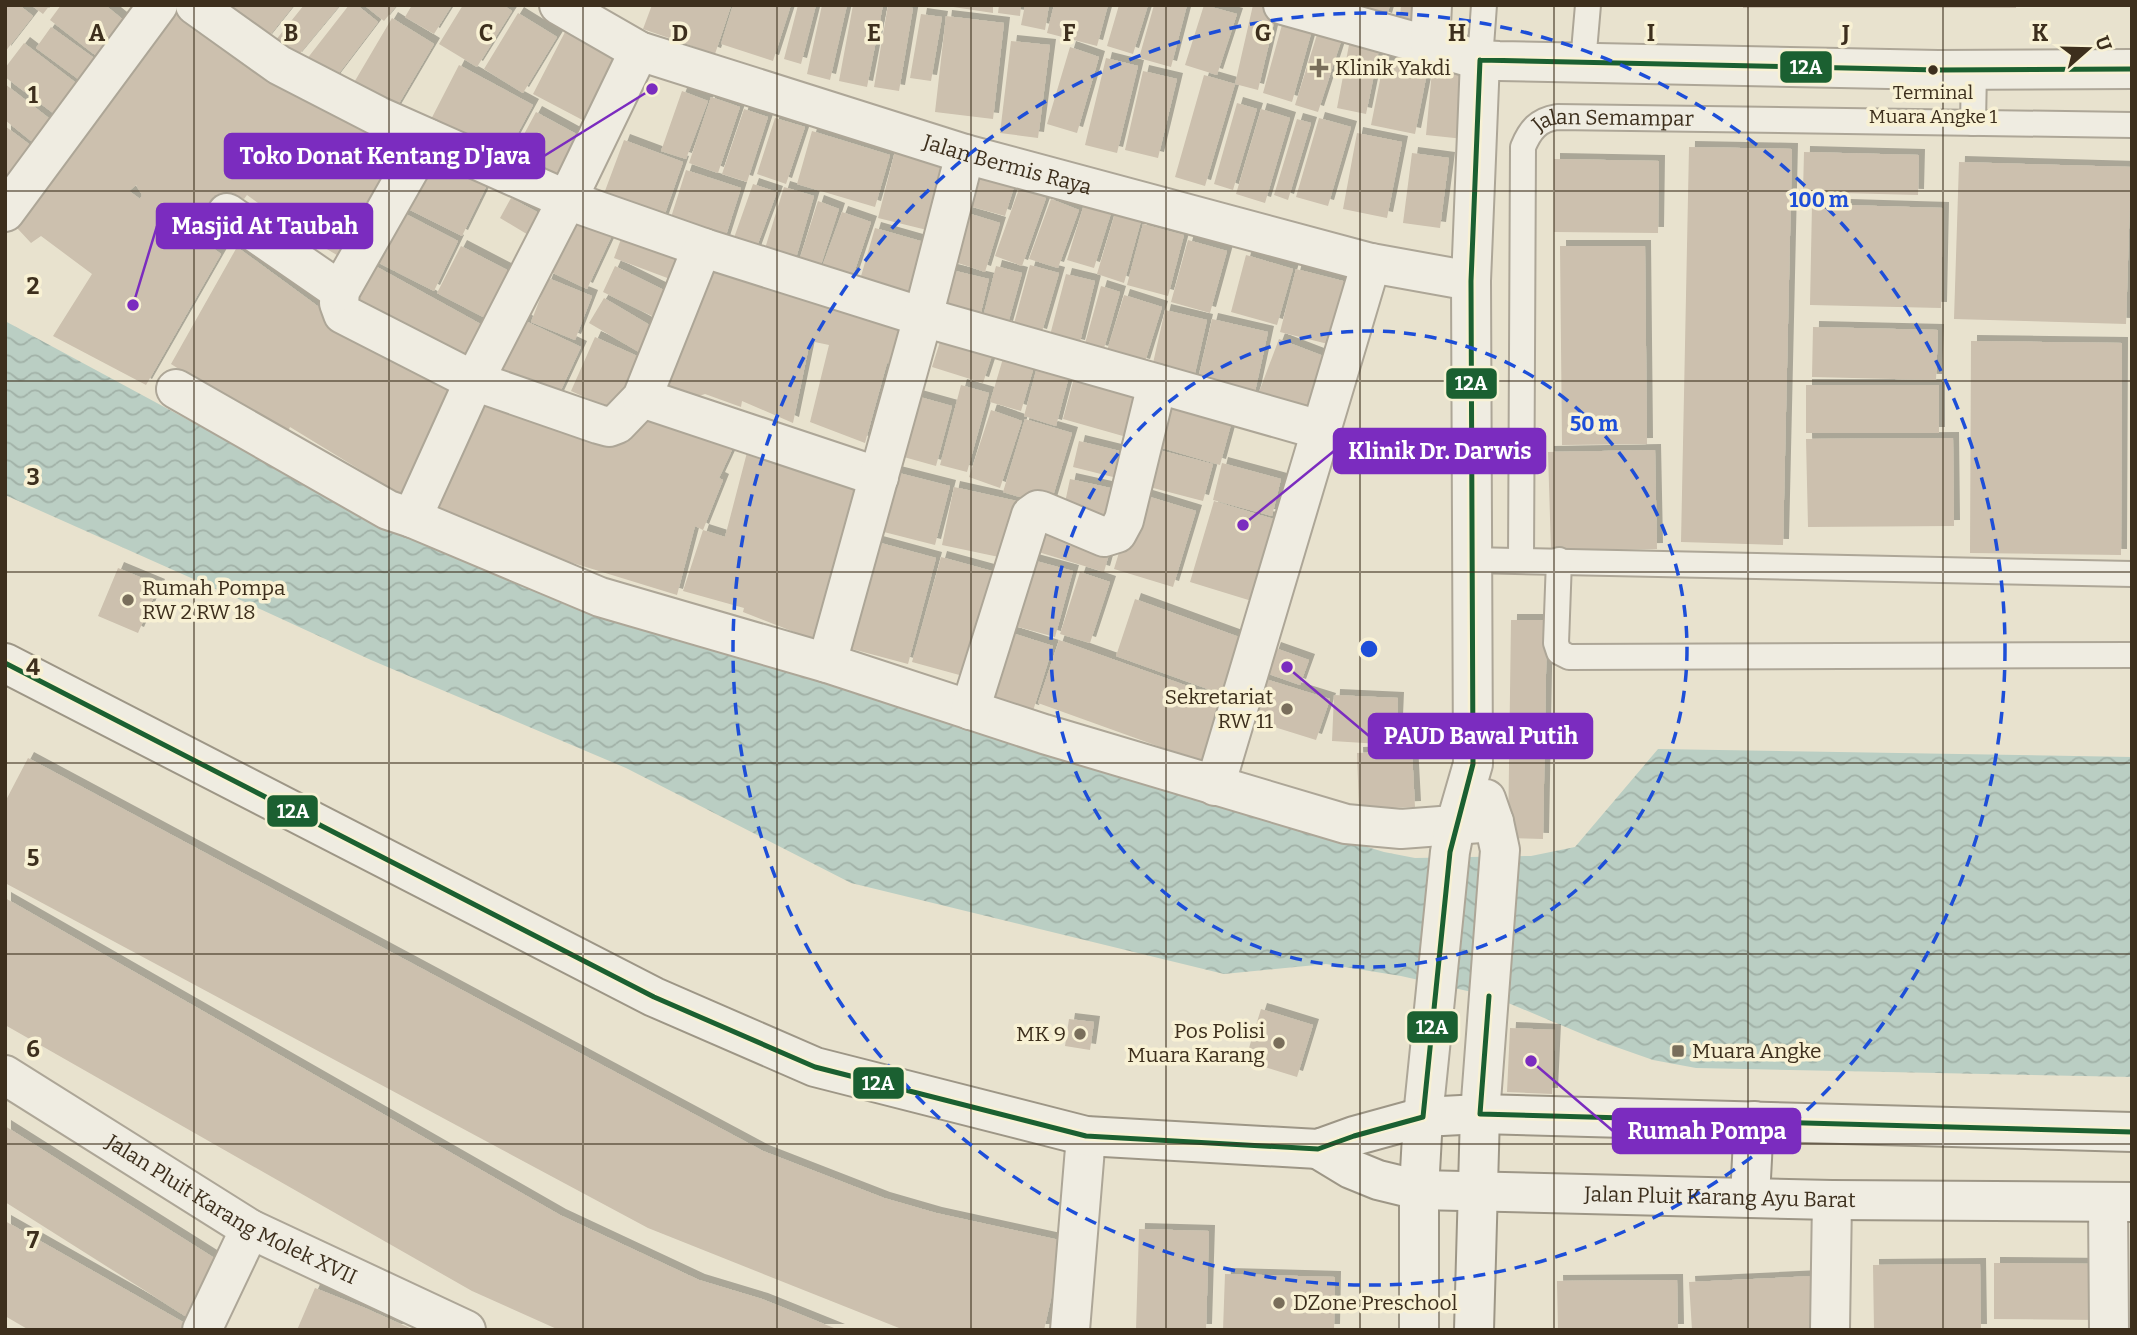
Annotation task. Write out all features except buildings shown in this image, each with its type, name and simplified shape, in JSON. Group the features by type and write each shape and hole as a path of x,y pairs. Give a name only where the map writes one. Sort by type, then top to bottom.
{"street":[{"path":"5,212 158,5"},
{"path":"195,5 279,65 379,116 567,200 704,248 923,317 1320,430"},
{"name":"Jalan Bermis Raya","path":"559,5 602,16 639,51 965,155 1371,263 1471,281"},
{"path":"1283,5 1480,60 1974,70 2132,69"},
{"path":"1430,46 1432,5"},
{"path":"412,518 474,380 567,200 639,51"},
{"path":"1419,1330 1419,1190 1423,1117 1452,839 1472,764 1471,281 1480,60"},
{"path":"427,138 340,291 339,303 344,314 474,380 609,427 617,424 642,398 704,248"},
{"path":"827,663 965,155"},
{"path":"227,214 340,291"},
{"path":"1215,786 1371,263"},
{"path":"970,710 1031,515 1042,511 1104,537 1117,533 1124,520 1157,384"},
{"path":"176,389 388,510 600,597 827,663 970,710 1346,824 1401,829 1452,839 1497,836"},
{"path":"642,398 879,477"},
{"path":"5,663 654,997 815,1067 1086,1136 1318,1149 1423,1117 1480,1114 2132,1132"},
{"path":"1472,764 1497,836 1480,1114 1474,1330"},
{"name":"Jalan Pluit Karang Molek XVII","path":"5,1075 250,1229 466,1330"},
{"path":"1751,1197 1754,1121"},
{"path":"1070,1330 1086,1136"},
{"name":"Jalan Pluit Karang Ayu Barat","path":"1318,1149 1351,1169 1378,1180 1419,1190 2120,1202"},
{"path":"1830,1330 1832,1199"},
{"path":"2109,1330 2120,1202"},
{"path":"202,1330 250,1229"}],"lane":[{"path":"1480,60 1484,5"},
{"path":"1583,63 1588,5"},
{"path":"1973,123 1974,70"},
{"name":"Jalan Semampar","path":"1521,561 1523,147 1536,124 1546,118 1557,117 2132,125"},
{"path":"1471,560 2132,574"},
{"path":"1559,560 1556,643 1559,652 1569,657 2132,655"}],"water":[{"path":"5,321 381,524 566,605 1384,852 1415,858 1531,856 1575,847 1658,749 2132,757 2132,1077 1696,1068 1653,1060 1599,1041 1494,997 1401,976 1326,964 1224,974 851,883 626,768 371,660 5,495"}],"transit line":[{"name":"12A","path":"1480,60 1938,70 2132,69"},
{"name":"12A","path":"5,663 654,997 815,1067 1086,1136 1318,1149 1423,1117 1450,852 1473,764 1471,281 1480,60"},
{"name":"12A","path":"1489,996 1480,1114 2132,1132"}],"place":[{"name":"Klinik Yakdi","path":"1319,68"},
{"name":"Terminal Muara Angke 1","path":"1933,70"},
{"name":"Toko Donat Kentang D'Java","path":"652,89"},
{"name":"Masjid At Taubah","path":"133,305"},
{"name":"Klinik Dr. Darwis","path":"1243,525"},
{"name":"Rumah Pompa RW 2 RW 18","path":"128,600"},
{"name":"PAUD Bawal Putih","path":"1287,667"},
{"name":"Sekretariat RW 11","path":"1287,709"},
{"name":"MK 9","path":"1080,1034"},
{"name":"Pos Polisi Muara Karang","path":"1279,1043"},
{"name":"Muara Angke","path":"1678,1051"},
{"name":"Rumah Pompa","path":"1531,1061"},
{"name":"DZone Preschool","path":"1279,1303"}]}
